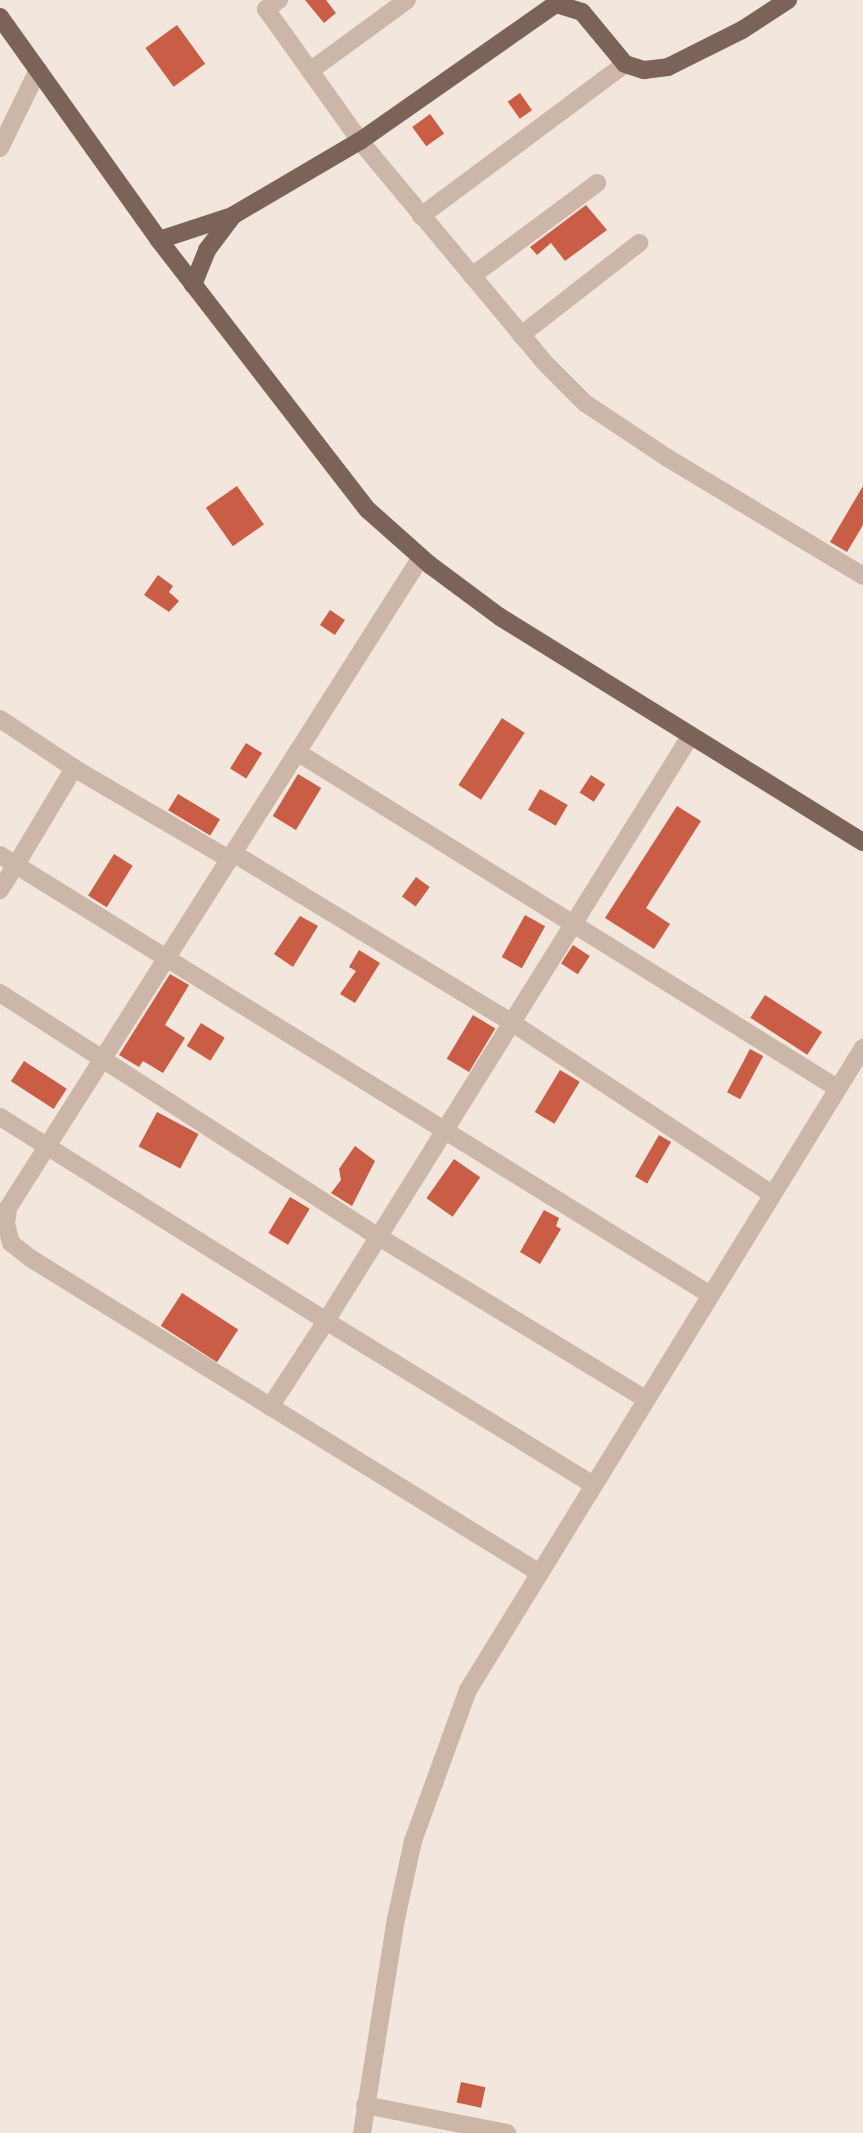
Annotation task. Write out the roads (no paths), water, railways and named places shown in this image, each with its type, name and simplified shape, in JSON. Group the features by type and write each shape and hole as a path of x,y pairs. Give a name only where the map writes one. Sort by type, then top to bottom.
{"main road":[{"path":"159,240 232,216 360,142 563,1 582,12 625,64 644,70 668,67 742,30 788,0"},
{"path":"0,17 159,240 368,510 421,557 500,617 863,842"},
{"path":"193,285 207,250 232,216"}],"street":[{"path":"279,0 267,9 360,142 521,334 585,402 666,457 863,576"},
{"path":"310,71 407,0"},
{"path":"421,216 625,64"},
{"path":"0,148 38,70"},
{"path":"472,276 597,183"},
{"path":"521,334 639,243"},
{"path":"421,557 8,1208 11,1243 538,1572"},
{"path":"0,719 74,768 231,856 514,1024 772,1194"},
{"path":"270,1407 514,1024 691,735"},
{"path":"297,752 837,1088"},
{"path":"0,890 74,768"},
{"path":"0,855 709,1294"},
{"path":"0,993 105,1058 379,1237 645,1399"},
{"path":"362,2133 396,1919 433,1776 468,1689 863,1048"},
{"path":"0,1117 594,1485"},
{"path":"365,2105 507,2133"}]}
